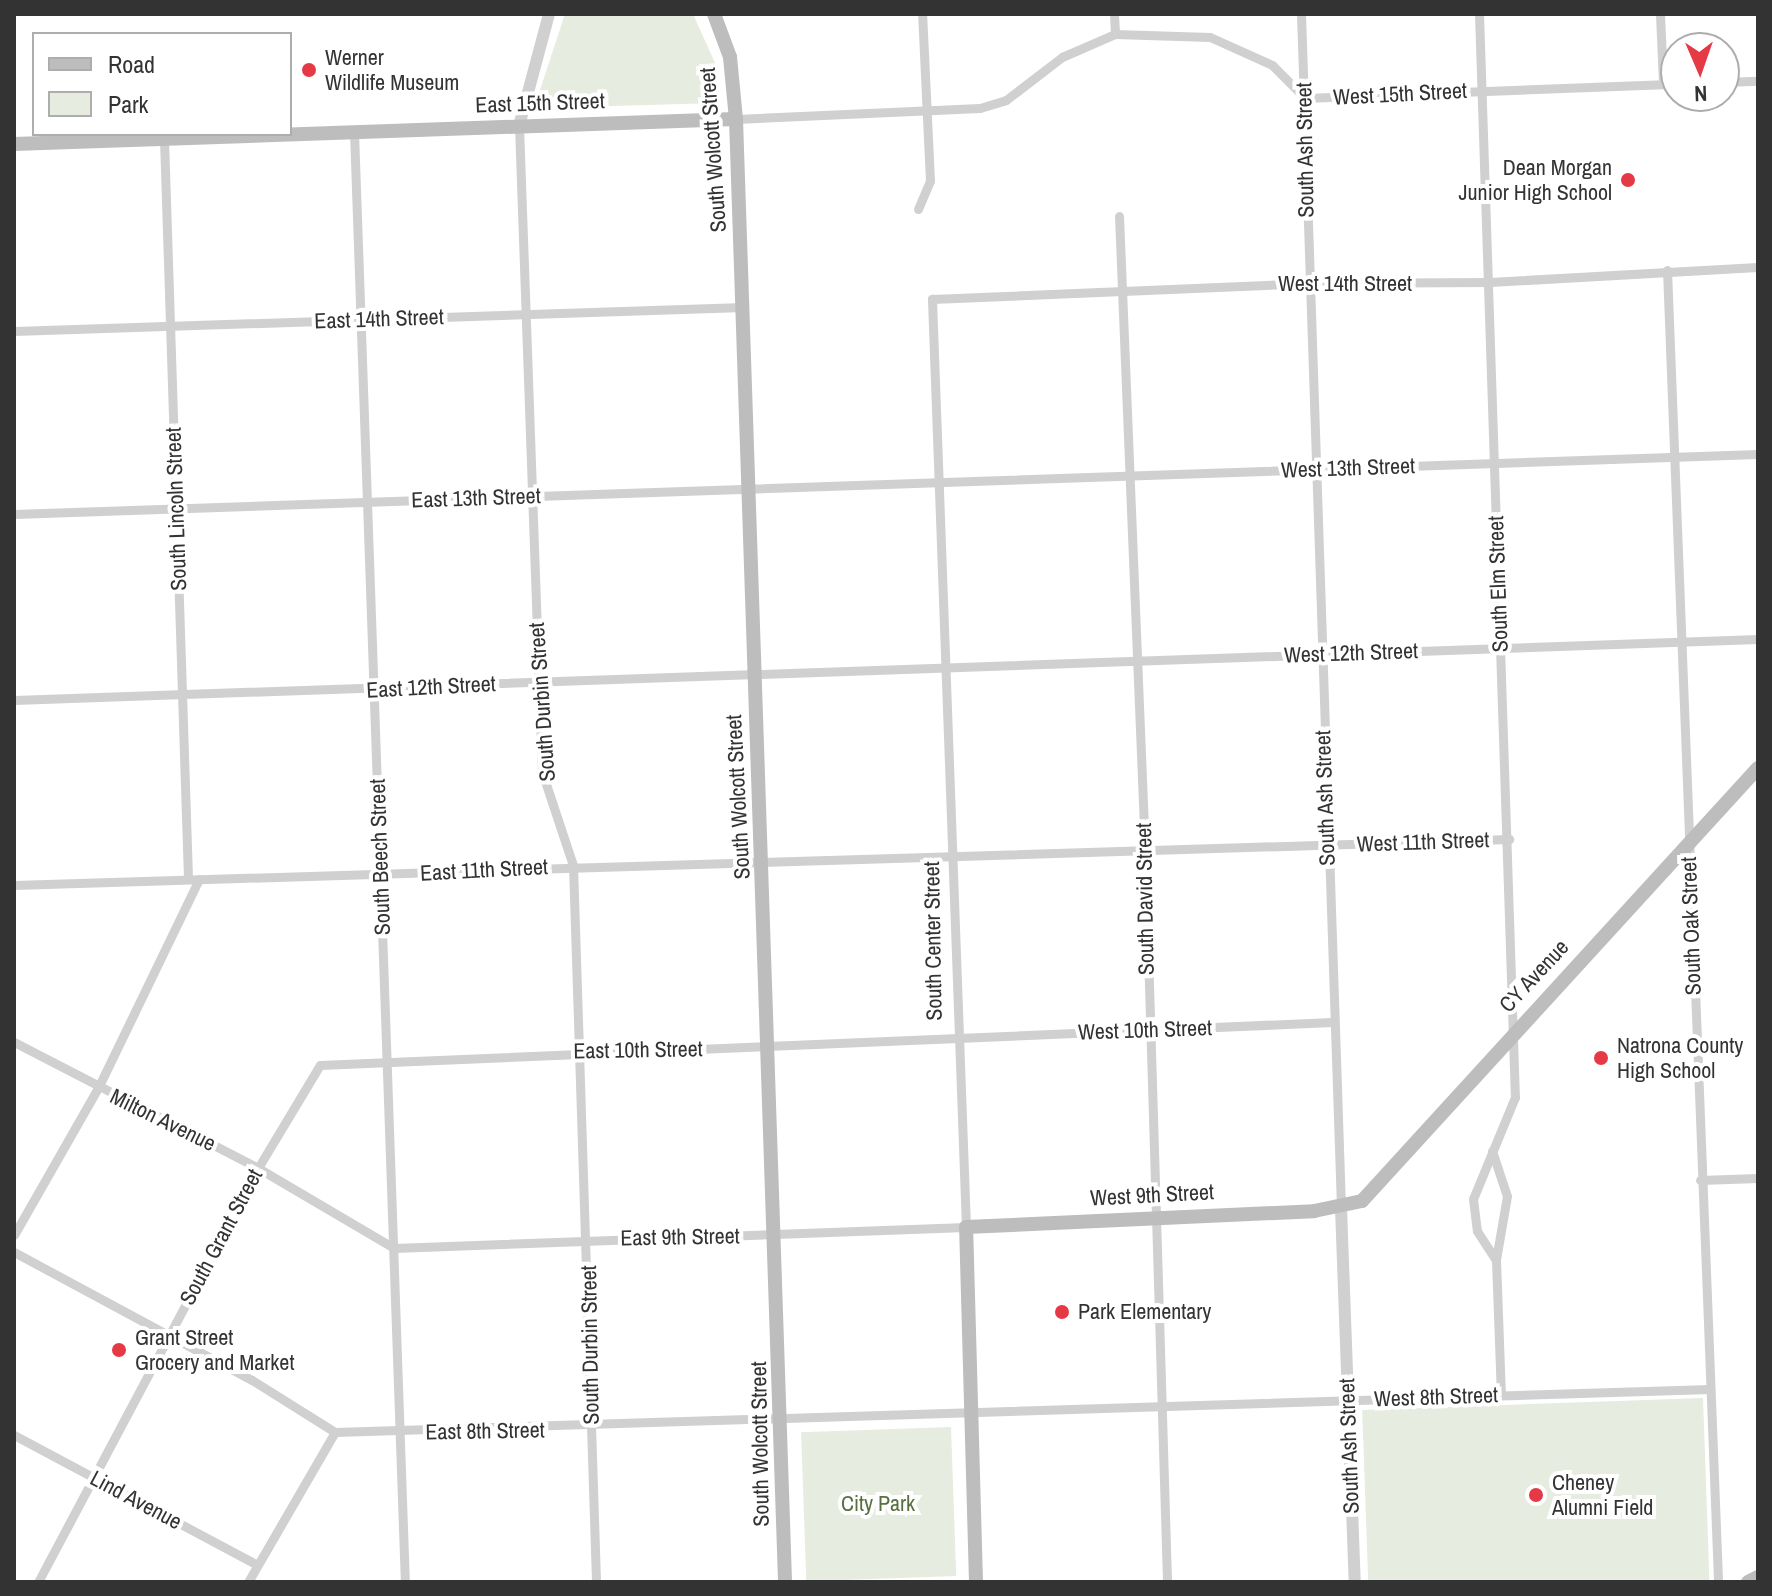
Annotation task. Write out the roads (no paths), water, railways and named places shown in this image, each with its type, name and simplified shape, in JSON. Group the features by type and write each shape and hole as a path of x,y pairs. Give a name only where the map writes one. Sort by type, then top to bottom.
{"main road":[{"name":"South Wolcott Street","path":"714,14 730,57 736,119 753,673 764,864 766,1044 783,1420 785,1582"},
{"name":"East 15th Street","path":"292,134 736,119"},
{"name":"East 15th Street","path":"14,144 245,136"},
{"name":"CY Avenue","path":"1341,1208 1362,1201 1514,1031 1758,768"},
{"name":"West 9th Street","path":"966,1227 1341,1208"},
{"name":"South Center Street","path":"966,1227 976,1582"},
{"path":"1748,1582 1758,1577"}],"street":[{"name":"South Durbin Street","path":"549,14 519,126 542,772 573,865 596,1582"},
{"path":"918,209 930,181 924,110 922,14"},
{"path":"1114,14 1115,34"},
{"name":"South Ash Street","path":"1301,14 1332,1022 1355,1582"},
{"name":"South Elm Street","path":"1479,14 1509,839 1515,1097 1491,1148 1473,1199 1477,1231 1496,1260"},
{"name":"West 15th Street","path":"924,110 980,108 1006,100 1062,57 1115,34 1210,37 1272,65 1305,98 1660,84"},
{"name":"East 15th Street","path":"736,119 924,110"},
{"name":"South Beech Street","path":"354,132 405,1582"},
{"name":"South Lincoln Street","path":"164,139 188,879"},
{"name":"South David Street","path":"1119,216 1145,852 1154,1216 1165,1406 1167,1582"},
{"name":"West 14th Street","path":"932,299 1307,283 1490,282 1758,267"},
{"name":"South Oak Street","path":"1667,270 1718,1582"},
{"name":"South Center Street","path":"932,299 966,1227"},
{"name":"East 14th Street","path":"14,331 744,307"},
{"name":"West 13th Street","path":"938,481 1758,454"},
{"name":"East 13th Street","path":"14,514 938,481"},
{"name":"West 12th Street","path":"944,669 1758,639"},
{"name":"East 12th Street","path":"14,700 374,691 753,673 944,669"},
{"name":"West 11th Street","path":"954,857 1509,839"},
{"name":"East 11th Street","path":"14,885 381,875 573,865 764,864 954,857"},
{"path":"14,1235 98,1088 199,879"},
{"name":"West 10th Street","path":"957,1037 1332,1022"},
{"name":"East 10th Street","path":"320,1065 578,1051 673,1052 766,1044 957,1037"},
{"name":"Milton Avenue","path":"14,1042 258,1168 394,1248"},
{"name":"South Grant Street","path":"38,1582 258,1168 320,1065"},
{"name":"South Elm Street","path":"1491,1148 1507,1196 1496,1260 1501,1395"},
{"path":"1700,1180 1758,1178"},
{"name":"East 9th Street","path":"394,1248 966,1227"},
{"path":"14,1252 167,1335 335,1432 248,1582"},
{"name":"West 8th Street","path":"970,1409 1710,1389"},
{"name":"East 8th Street","path":"335,1432 591,1428 970,1409"},
{"name":"Lind Avenue","path":"14,1435 257,1565"}],"place":[{"name":"Werner Wildlife Museum","path":"309,70"},
{"name":"Dean Morgan Junior High School","path":"1628,180"},
{"name":"Natrona County High School","path":"1601,1058"},
{"name":"Park Elementary","path":"1062,1312"},
{"name":"Grant Street Grocery and Market","path":"119,1350"},
{"name":"Cheney Alumni Field","path":"1536,1495"}],"park label":[{"name":"City Park","path":"878,1504"}]}
